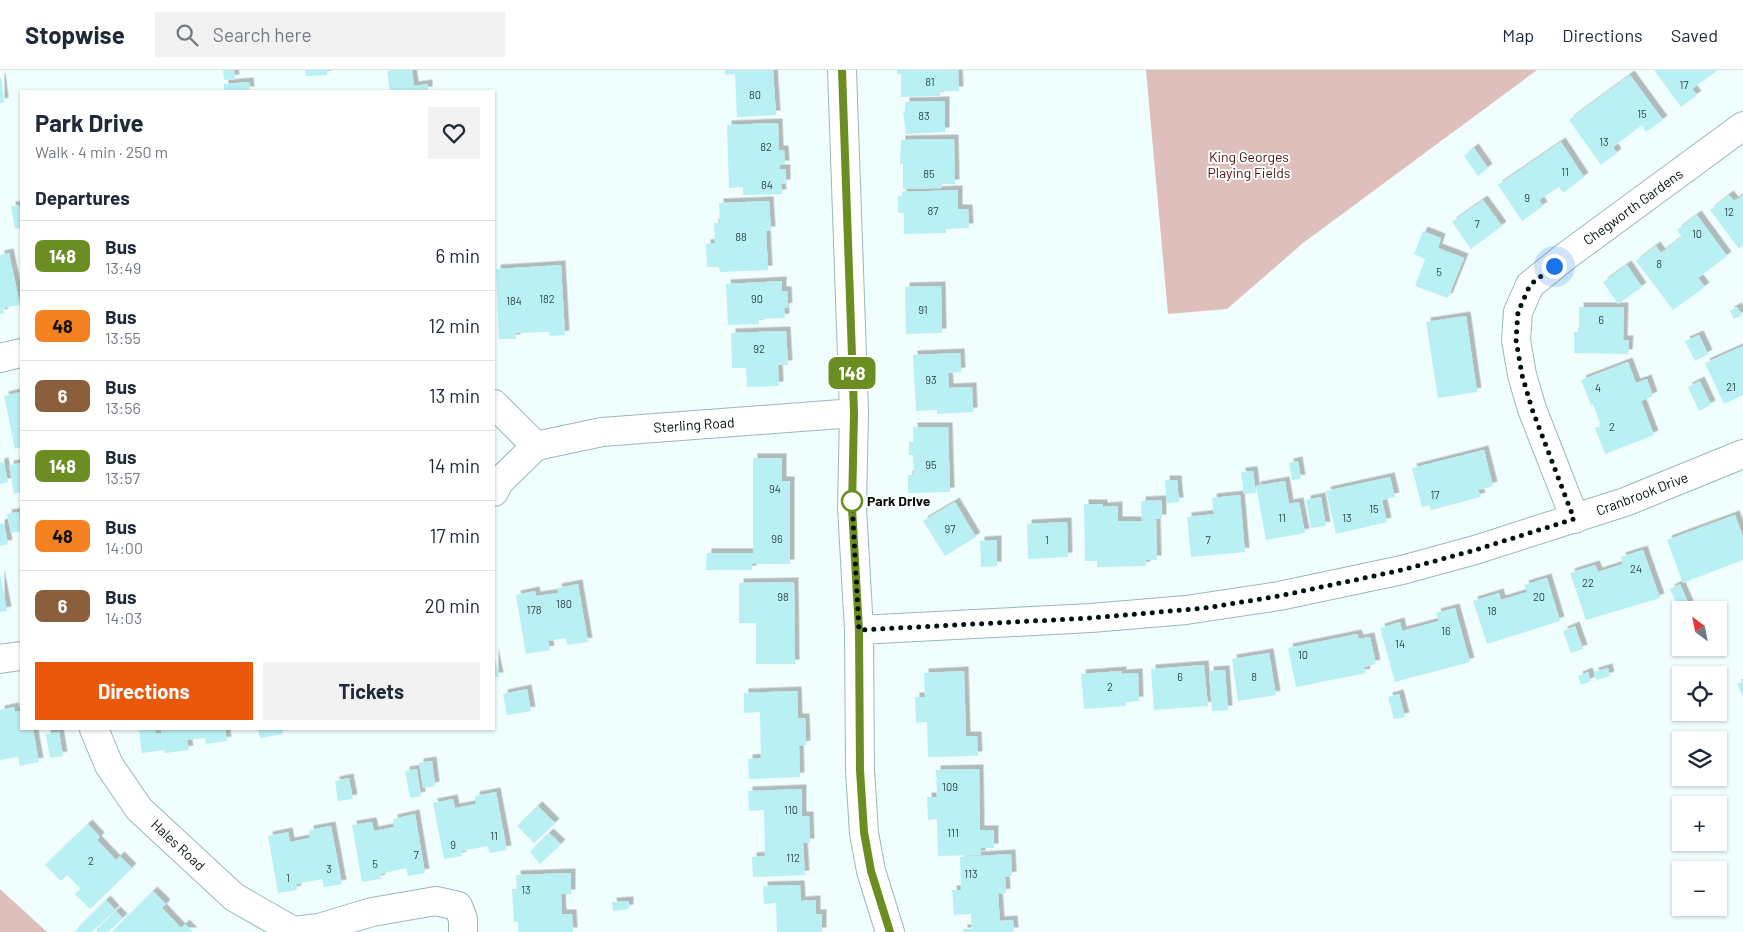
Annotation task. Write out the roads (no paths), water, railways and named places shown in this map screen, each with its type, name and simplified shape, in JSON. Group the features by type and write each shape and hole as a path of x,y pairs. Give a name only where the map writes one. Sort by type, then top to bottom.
{"street":[{"path":"842,70 854,413 852,508 859,630 860,770 864,832 871,871 890,932"},
{"name":"Chegworth Gardens","path":"1574,519 1532,409 1522,375 1516,340 1518,312 1530,285 1566,256 1743,126"},
{"path":"0,358 20,354"},
{"path":"495,405 536,446 498,482 495,490"},
{"name":"Sterling Road","path":"536,446 602,432 854,413"},
{"name":"Cranbrook Drive","path":"859,630 1091,618 1205,608 1279,596 1402,570 1475,550 1625,502 1743,454"},
{"path":"0,659 20,656"},
{"name":"Hales Road","path":"94,730 109,765 139,809 234,897 294,932 319,928 372,912 436,901 458,906 463,919 463,932"}],"place":[{"name":"Park Drive","path":"852,501"}],"park label":[{"name":"King Georges Playing Fields","path":"1249,165"}]}
